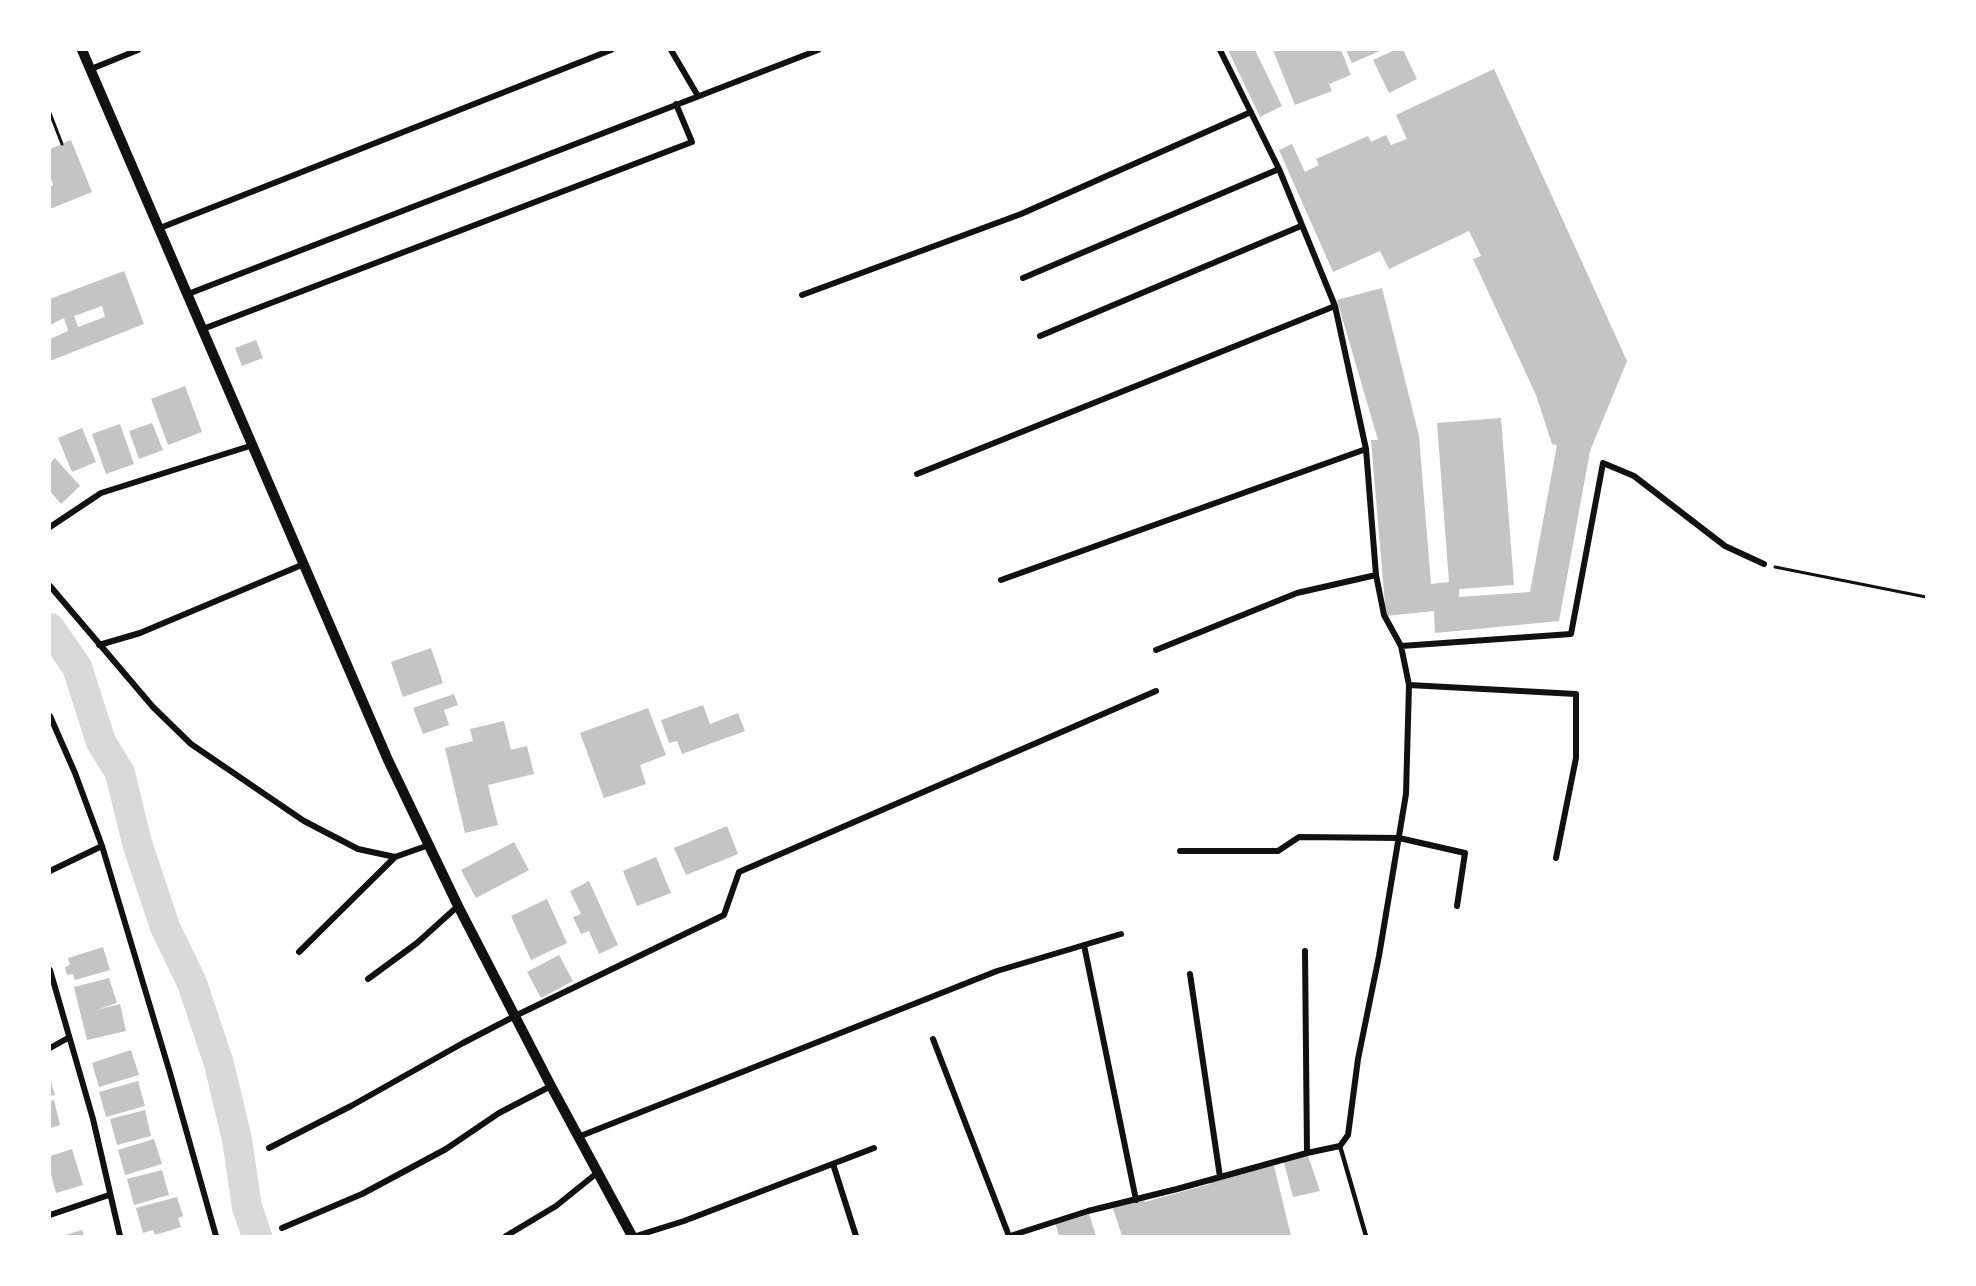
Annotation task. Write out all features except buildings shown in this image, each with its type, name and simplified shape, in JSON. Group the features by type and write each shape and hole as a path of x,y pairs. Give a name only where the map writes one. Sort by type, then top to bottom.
{"street":[{"path":"82,50 388,760 458,906 551,1086 597,1173 634,1236 684,1221 874,1148"},
{"path":"91,69 138,50"},
{"path":"160,228 611,50"},
{"path":"671,50 698,96"},
{"path":"188,294 818,50"},
{"path":"933,1039 1009,1236 1088,1211 1136,1200 1307,1152 1340,1146 1348,1135 1358,1059 1379,956 1406,794 1409,685 1401,646 1384,615 1376,575 1366,448 1335,306 1279,169 1220,50"},
{"path":"203,329 692,142 676,104"},
{"path":"802,295 1021,214 1251,112"},
{"path":"1023,278 1279,169"},
{"path":"1040,336 1301,226"},
{"path":"917,474 1335,306"},
{"path":"50,528 101,494 254,445"},
{"path":"1001,580 1366,448"},
{"path":"1401,646 1571,634 1603,463 1634,476 1725,546 1764,564"},
{"path":"99,645 140,633 304,564"},
{"path":"1156,650 1297,593 1376,575"},
{"path":"50,586 153,707 191,744 304,821 358,849 395,857"},
{"path":"1409,685 1576,694 1576,759 1556,858"},
{"path":"269,1148 351,1106 463,1043 724,915 739,872 1156,691"},
{"path":"50,716 75,773 102,846 167,1061 216,1236"},
{"path":"1180,851 1278,851 1299,837 1399,838 1465,853 1458,906"},
{"path":"299,952 395,857 429,845"},
{"path":"50,871 102,846"},
{"path":"368,979 417,943 458,906"},
{"path":"578,1137 997,972 1121,934"},
{"path":"1084,945 1136,1200"},
{"path":"1305,951 1307,1152"},
{"path":"50,970 93,1119 120,1236"},
{"path":"1190,974 1220,1177"},
{"path":"50,1048 68,1038"},
{"path":"282,1228 362,1194 446,1149 499,1113 551,1086"},
{"path":"833,1164 856,1236"},
{"path":"506,1236 556,1206 597,1173"},
{"path":"50,1215 109,1195"}],"lane":[{"path":"1340,1146 1366,1236"}],"path":[{"path":"50,113 62,144"},
{"path":"1764,564 1926,597"}],"waterway":[{"path":"50,628 77,667 101,742 120,773 137,843 165,927 192,983 219,1064 237,1140 247,1207 257,1236"}]}
